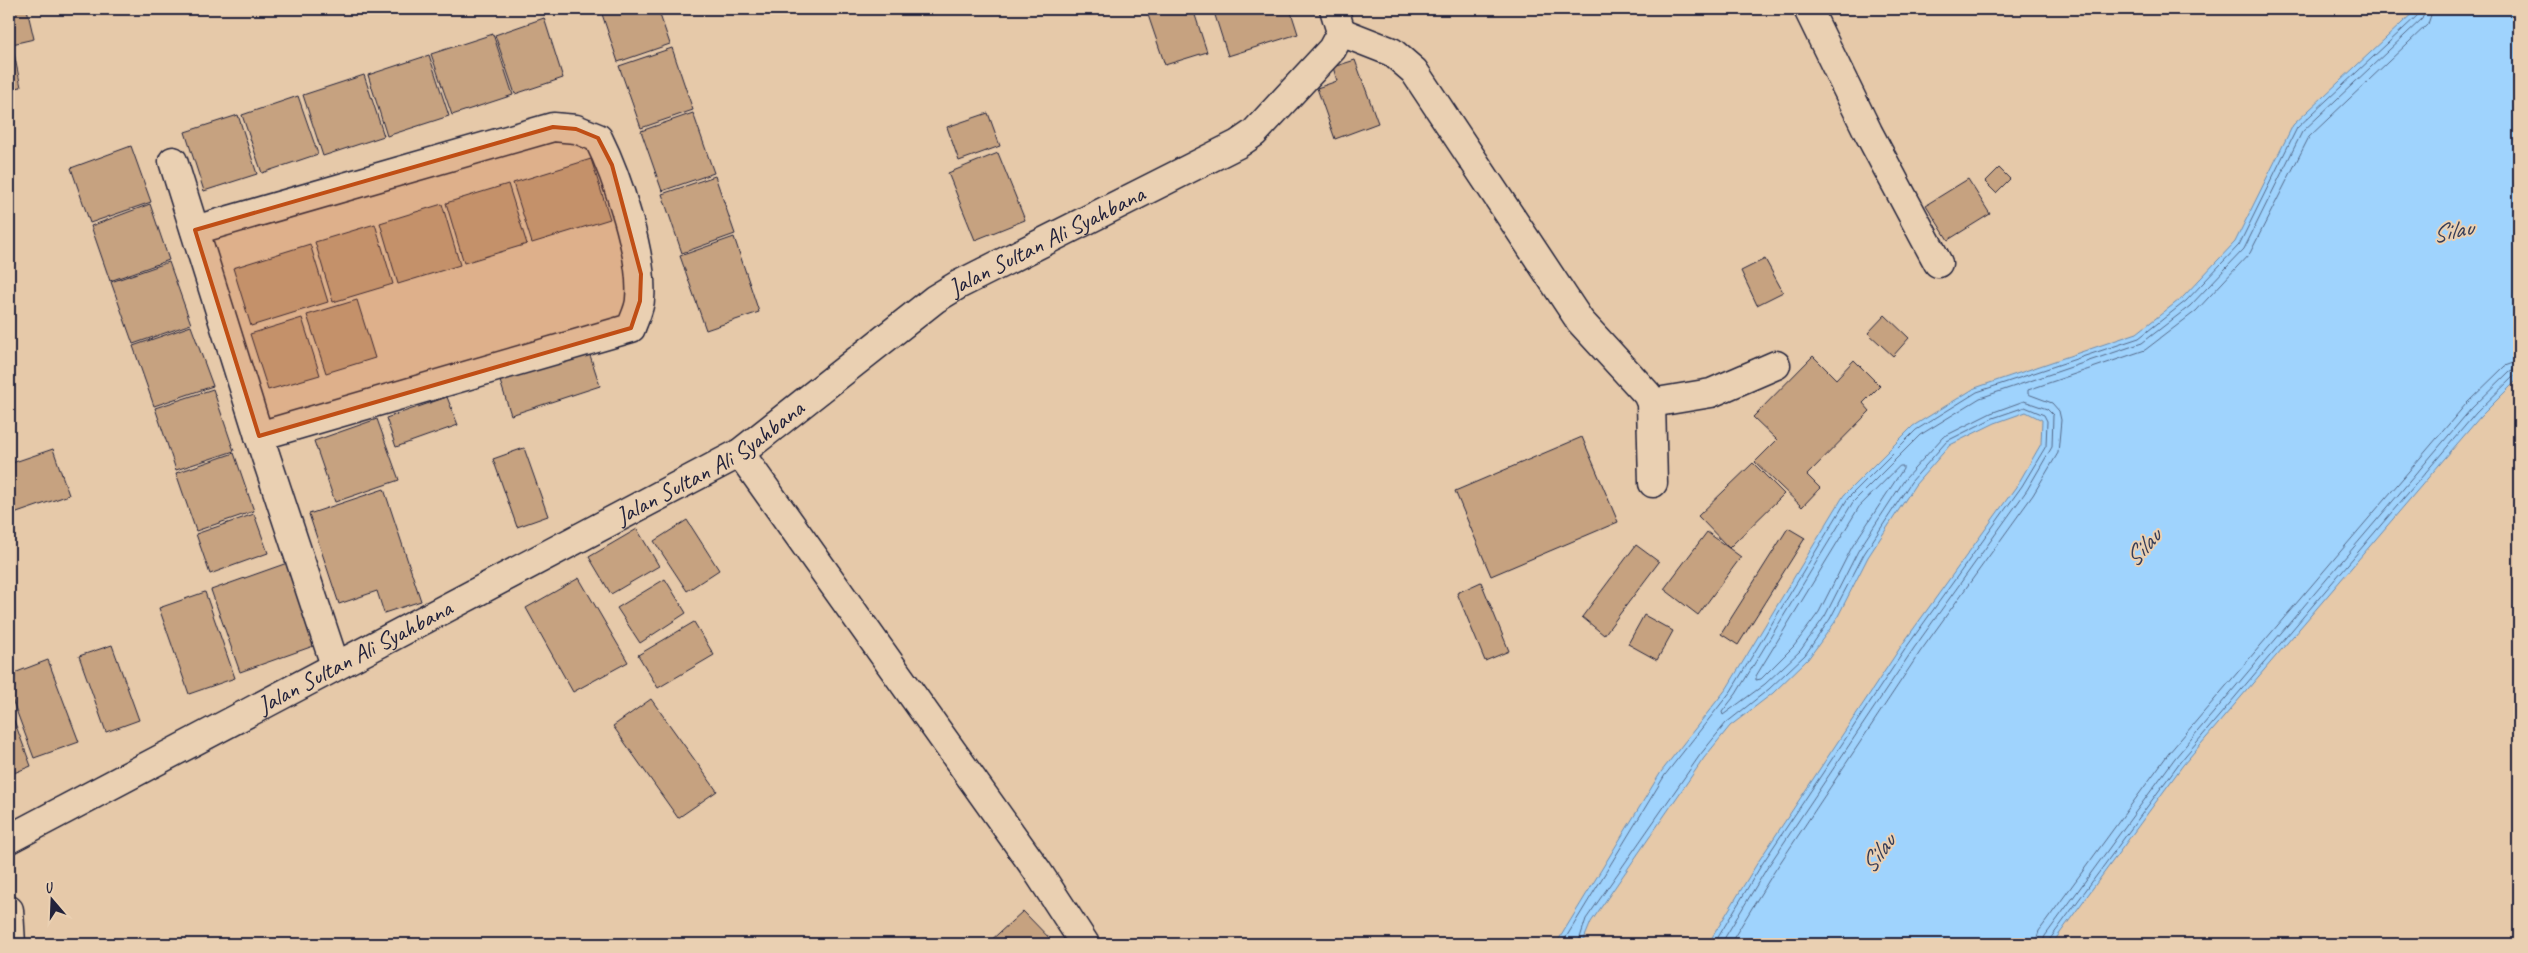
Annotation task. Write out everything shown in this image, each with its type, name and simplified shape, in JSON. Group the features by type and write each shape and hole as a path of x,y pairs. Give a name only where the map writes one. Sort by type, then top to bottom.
{"street":[{"path":"1808,9 1868,132 1938,263"},
{"path":"1338,20 1392,52 1414,71 1580,321 1647,394 1651,404 1653,483"},
{"name":"Jalan Sultan Ali Syahbana","path":"9,839 335,665 740,453 950,290 1222,153 1254,133 1332,49 1338,20"},
{"path":"195,230 553,127 576,128 598,138 612,165 641,274 640,301 631,328 259,436"},
{"path":"172,161 259,436 335,665"},
{"path":"1651,404 1711,393 1776,365"},
{"path":"740,453 1036,869 1085,944"},
{"path":"9,910 11,944"}],"highlighted area":[{"path":"553,127 576,129 598,138 612,165 641,274 640,301 631,328 259,436 195,230"}],"water":[{"name":"Silau","path":"2417,9 2519,9 2519,378 2480,417 2183,765 2052,944 1708,944 1758,862 1904,642 2018,484 2041,444 2042,420 2026,412 1995,423 1950,445 1915,485 1868,557 1835,622 1808,659 1773,693 1730,726 1704,758 1591,922 1582,944 1556,944 1661,772 1727,688 1844,495 1913,426 1975,388 2137,333 2183,297 2235,242 2293,125"}],"building":[{"path":"9,9 27,9 34,39 12,44 21,87 9,89"},
{"path":"606,9 658,9 670,44 618,62 601,11"},
{"path":"1146,9 1193,9 1207,52 1165,65"},
{"path":"1213,9 1290,9 1298,34 1228,56"},
{"path":"544,18 563,78 515,94 495,35"},
{"path":"493,34 513,95 452,115 431,54"},
{"path":"672,48 693,110 641,128 619,66"},
{"path":"429,55 449,116 387,136 368,75"},
{"path":"1355,60 1378,123 1335,139 1317,88 1337,81 1333,67"},
{"path":"364,75 384,136 323,156 303,95"},
{"path":"298,96 318,154 262,173 242,115"},
{"path":"693,113 714,173 662,191 641,131"},
{"path":"988,113 1000,146 959,161 947,127"},
{"path":"238,115 257,174 204,191 185,132"},
{"path":"131,146 151,202 90,223 71,168"},
{"path":"998,153 1025,220 975,240 948,173"},
{"path":"591,159 610,219 532,243 513,183"},
{"path":"1999,168 2010,179 1996,193 1985,182"},
{"path":"715,176 735,234 682,253 662,194"},
{"path":"1968,179 1990,214 1948,240 1926,205"},
{"path":"508,184 527,244 464,263 446,203"},
{"path":"150,204 169,260 110,281 91,226"},
{"path":"442,204 460,265 398,284 380,223"},
{"path":"375,224 393,284 333,302 315,242"},
{"path":"734,237 759,312 706,330 680,256"},
{"path":"310,244 328,302 251,326 233,268"},
{"path":"1765,259 1783,292 1757,305 1741,271"},
{"path":"169,262 191,324 133,344 111,282"},
{"path":"357,300 375,358 326,373 307,315"},
{"path":"1885,315 1909,338 1893,356 1868,333"},
{"path":"302,318 320,375 268,390 250,334"},
{"path":"191,326 213,386 154,406 133,346"},
{"path":"589,352 600,386 511,415 500,381"},
{"path":"1813,356 1836,379 1854,360 1880,386 1863,403 1870,411 1807,475 1820,488 1802,507 1755,462 1777,440 1753,417"},
{"path":"213,389 234,451 176,470 155,408"},
{"path":"447,397 458,425 396,447 386,418"},
{"path":"377,419 399,480 335,502 314,441"},
{"path":"1582,437 1618,522 1491,576 1455,491"},
{"path":"524,448 548,516 517,527 493,459"},
{"path":"53,449 69,495 11,515 9,510 9,464"},
{"path":"234,453 254,511 196,531 176,473"},
{"path":"1753,463 1784,494 1729,548 1698,516"},
{"path":"384,489 421,601 384,613 377,591 339,604 309,514"},
{"path":"254,514 268,553 210,574 196,534"},
{"path":"687,520 719,570 687,591 654,541"},
{"path":"1788,528 1805,538 1738,645 1721,634"},
{"path":"637,529 659,566 611,594 589,557"},
{"path":"1707,532 1741,557 1698,615 1664,589"},
{"path":"1636,545 1659,562 1604,635 1582,617"},
{"path":"290,562 319,644 240,672 211,590"},
{"path":"579,578 628,662 573,692 526,608"},
{"path":"665,579 686,613 640,643 617,608"},
{"path":"1481,582 1509,651 1485,661 1457,593"},
{"path":"205,592 235,678 189,694 159,608"},
{"path":"1644,615 1673,631 1657,660 1628,644"},
{"path":"694,622 714,655 658,688 638,655"},
{"path":"112,645 139,720 106,732 79,656"},
{"path":"48,660 79,742 34,758 9,691 9,675"},
{"path":"651,699 717,791 678,818 613,726"},
{"path":"9,707 31,766 9,775"},
{"path":"1023,911 1055,944 987,944"}]}
